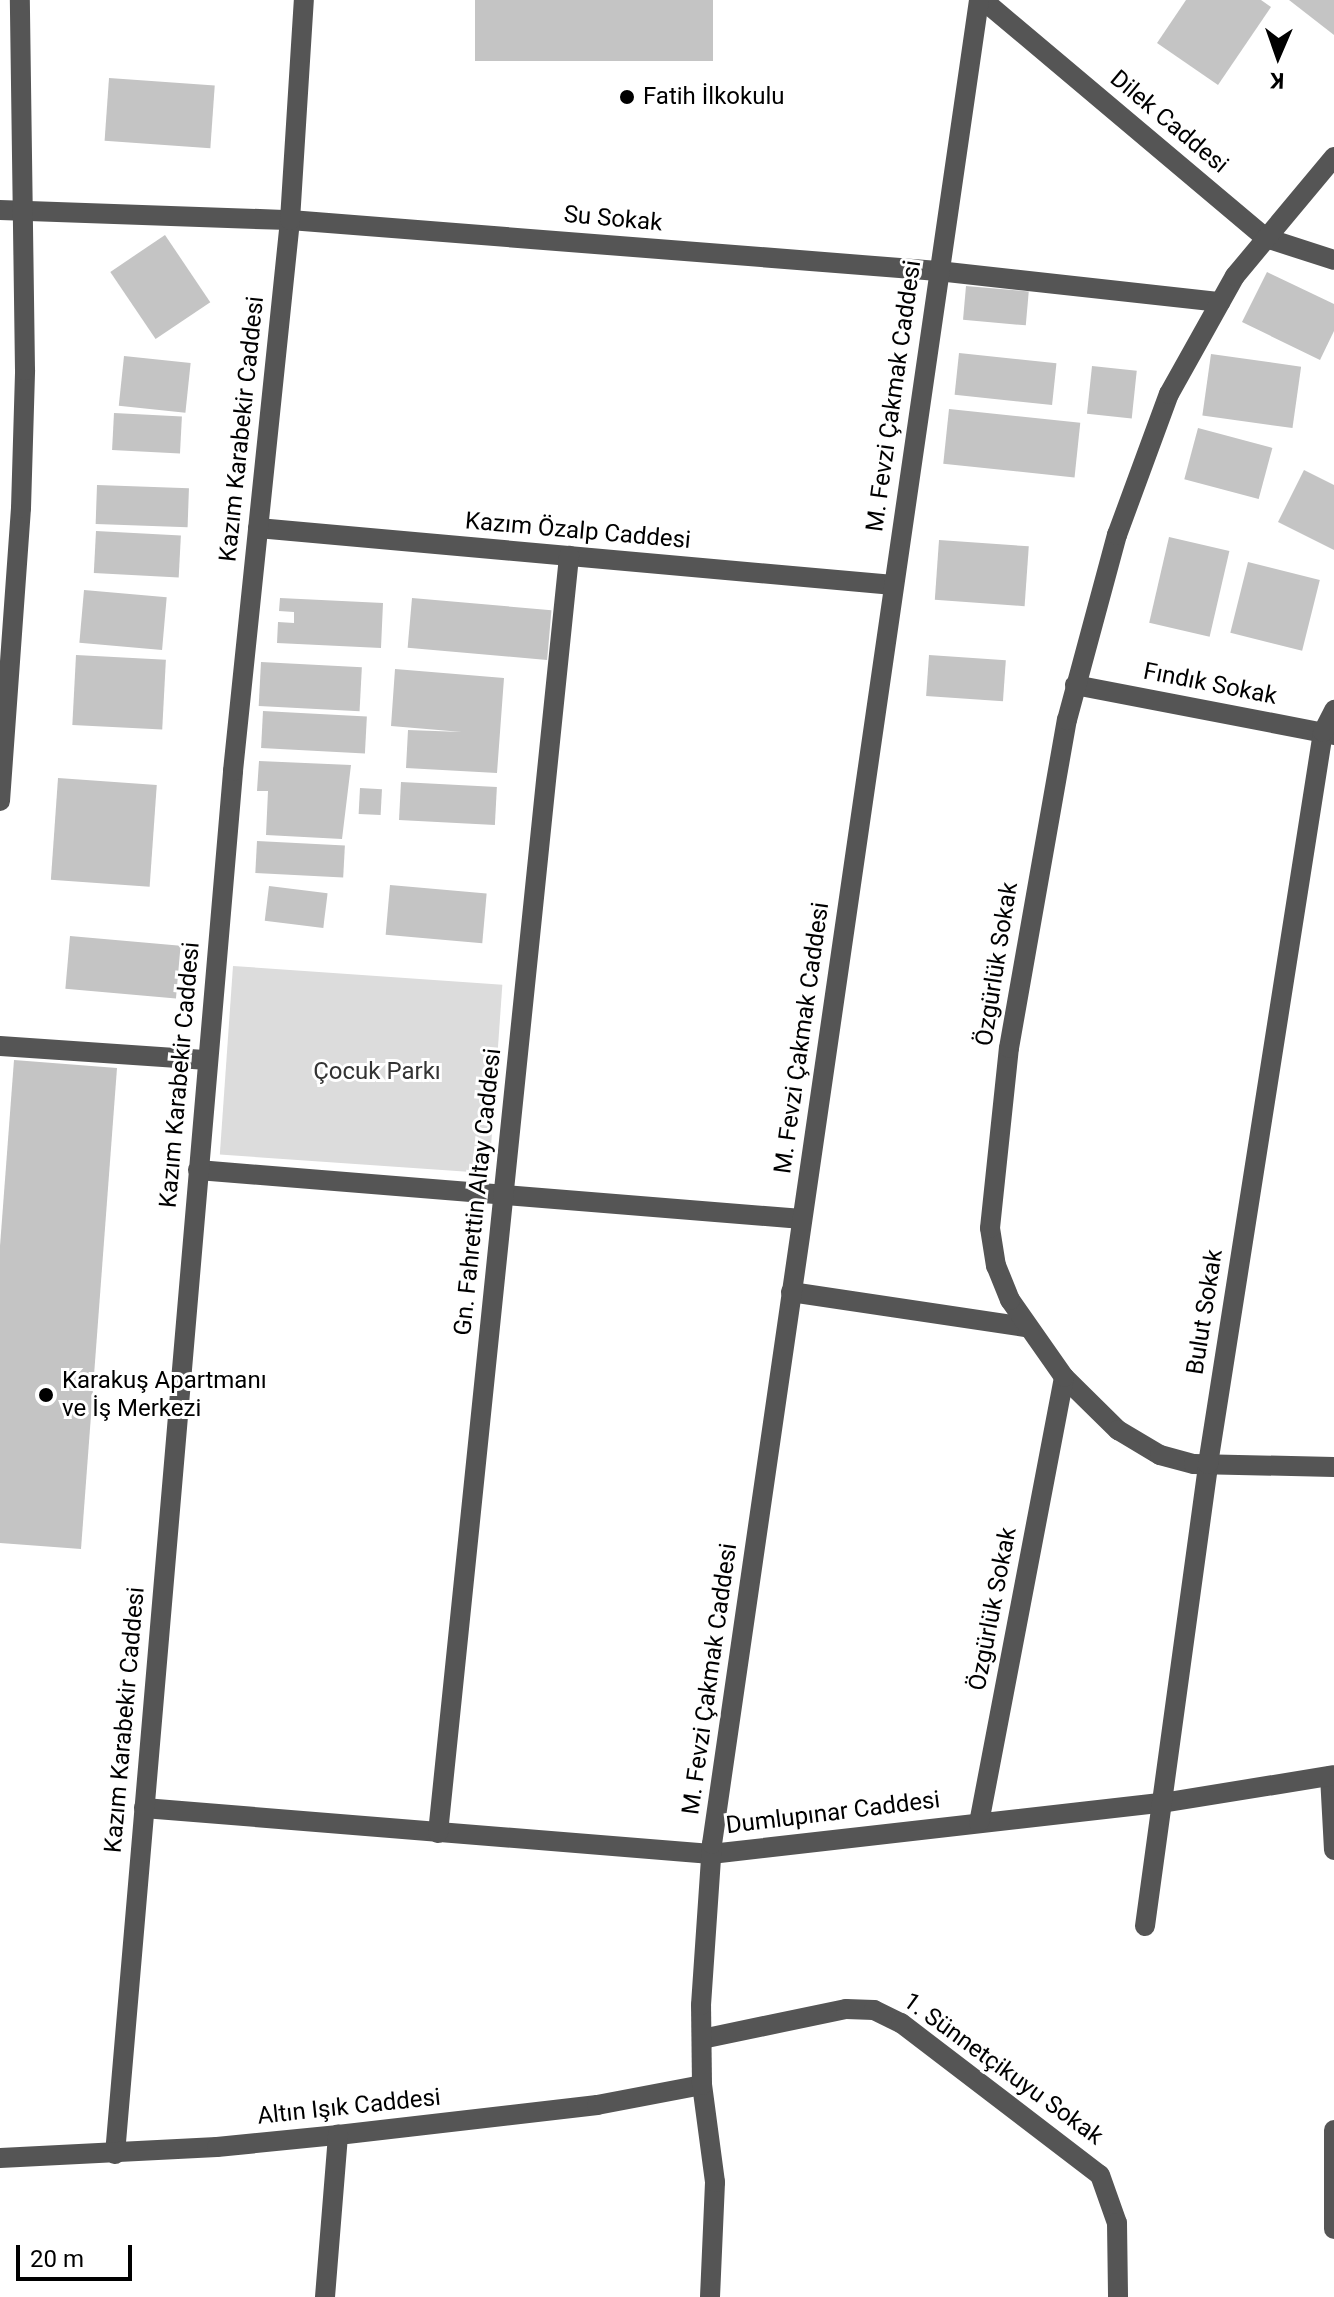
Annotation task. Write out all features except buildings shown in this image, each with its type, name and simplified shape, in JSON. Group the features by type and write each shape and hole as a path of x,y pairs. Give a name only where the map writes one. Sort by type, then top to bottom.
{"street":[{"path":"0,801 21,508 23,210 20,0"},
{"name":"Kazım Karabekir Caddesi","path":"115,2154 198,1170 290,220 304,0"},
{"name":"Dilek Caddesi","path":"981,0 1266,238 1334,260"},
{"name":"M. Fevzi Çakmak Caddesi","path":"710,2297 715,2182 702,2085 702,2039 711,1854 938,271 981,0"},
{"name":"Özgürlük Sokak","path":"979,1823 1064,1377 1025,1327 996,1266 992,1189 1031,912 1075,685 1143,457 1169,394 1220,302 1266,238 1334,157"},
{"name":"Su Sokak","path":"0,210 290,220 938,271 1220,302"},
{"name":"Kazım Özalp Caddesi","path":"258,528 893,585"},
{"name":"Gn. Fahrettin Altay Caddesi","path":"438,1833 569,556"},
{"name":"Fındık Sokak","path":"1075,685 1328,734"},
{"name":"Bulut Sokak","path":"1145,1926 1208,1464 1334,710"},
{"path":"0,1046 208,1060"},
{"path":"198,1170 802,1219"},
{"path":"791,1292 1025,1327"},
{"path":"1064,1377 1097,1413 1140,1445 1176,1460 1208,1464 1334,1467"},
{"path":"1332,1776 1334,1850"},
{"name":"Dumlupınar Caddesi","path":"144,1808 711,1854 1162,1803 1332,1776"},
{"name":"1. Sünnetçikuyu Sokak","path":"702,2039 846,2009 874,2010 901,2023 1100,2175 1117,2223 1118,2297"},
{"name":"Altın Işık Caddesi","path":"0,2158 115,2154 338,2135 597,2105 702,2085"},
{"path":"1334,2130 1334,2229"},
{"path":"325,2297 338,2135"}],"green space":[{"name":"Çocuk Parkı","path":"233,966 502,985 489,1173 220,1155"}],"place":[{"name":"Fatih İlkokulu","path":"627,97"},
{"name":"Karakuş Apartmanı ve İş Merkezi","path":"46,1395"}]}
